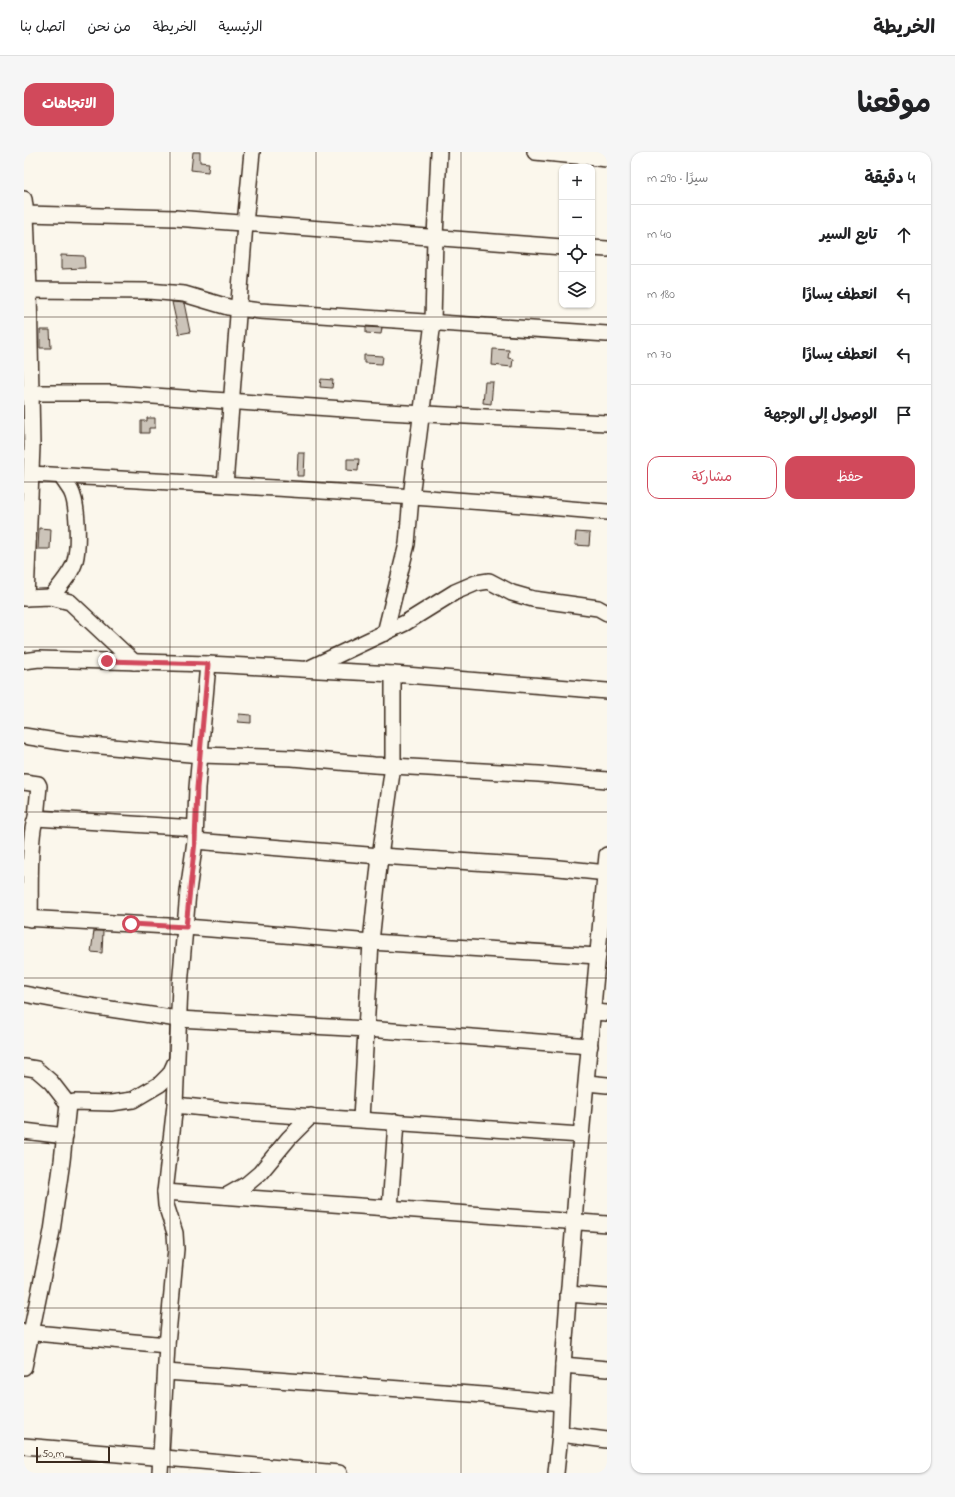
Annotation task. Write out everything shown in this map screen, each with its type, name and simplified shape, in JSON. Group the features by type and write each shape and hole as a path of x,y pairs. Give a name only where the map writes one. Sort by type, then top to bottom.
{"street":[{"path":"225,485 244,224 252,152"},
{"path":"385,633 407,544 411,497 433,322 439,152"},
{"path":"535,152 607,159"},
{"path":"24,199 27,290 27,392 32,446 32,474 25,598 51,597 70,602 134,662"},
{"path":"25,219 175,218 244,224 435,236 559,247"},
{"path":"595,248 607,249"},
{"path":"27,290 148,291 184,294 228,307 260,311 607,334"},
{"path":"27,392 110,393 607,423"},
{"path":"32,474 411,497 607,512"},
{"path":"51,597 65,580 75,562 76,555 76,511 72,492 61,476"},
{"path":"307,669 405,623 455,592 476,583 489,581 512,593 533,599 598,608 607,613"},
{"path":"24,661 39,659 208,664 307,669 394,674 607,692"},
{"path":"160,1473 167,1345 176,1249 175,1233 166,1205 165,1192 175,1105 178,1019 195,835 197,788 208,664"},
{"path":"361,1119 372,942 380,856 393,766 394,674"},
{"path":"24,736 68,743 201,755 292,758 342,763 539,774 607,780"},
{"path":"24,782 38,784 36,818 28,847 27,919 186,927 372,942 598,956"},
{"path":"36,818 380,856 549,867 606,873"},
{"path":"556,1473 560,1434 568,1294 581,1135 590,1046 600,1012 598,956 603,940 607,855"},
{"path":"24,994 83,1005 178,1019 367,1029 590,1046"},
{"path":"68,1104 74,1102 111,1103 133,1100 160,1084 170,1074 176,1060"},
{"path":"24,1067 36,1069 46,1077 68,1104 52,1231 27,1333 24,1367"},
{"path":"587,1084 607,1085"},
{"path":"175,1105 581,1135"},
{"path":"226,1196 247,1184 260,1173 289,1138 311,1116"},
{"path":"390,1208 396,1122"},
{"path":"24,1132 65,1136"},
{"path":"165,1192 607,1224"},
{"path":"568,1294 607,1297"},
{"path":"27,1333 167,1345"},
{"path":"563,1365 607,1369"},
{"path":"166,1372 484,1395 561,1403"},
{"path":"560,1434 607,1440"},
{"path":"24,1446 339,1473"}],"building":[{"path":"193,152 200,152 200,162 209,163 208,172 191,170"},
{"path":"61,255 84,256 85,268 61,269"},
{"path":"172,302 184,303 190,332 179,334"},
{"path":"366,327 382,328 381,334 366,333"},
{"path":"40,330 50,330 51,348 40,348"},
{"path":"493,349 509,350 508,358 513,359 512,367 492,365"},
{"path":"364,355 383,356 382,364 364,363"},
{"path":"321,379 333,380 332,388 320,387"},
{"path":"485,382 493,382 491,404 483,403"},
{"path":"147,418 155,418 155,428 149,428 149,433 141,433 141,421 147,421"},
{"path":"298,453 305,453 304,476 297,476"},
{"path":"347,459 359,459 358,471 347,470"},
{"path":"39,528 51,529 50,549 38,549"},
{"path":"576,532 590,533 589,546 575,545"},
{"path":"239,714 251,715 251,723 238,722"},
{"path":"94,931 103,931 102,953 91,952"}],"route":[{"path":"107,661 208,664 197,788 195,841 188,892 186,927 131,924"}]}
